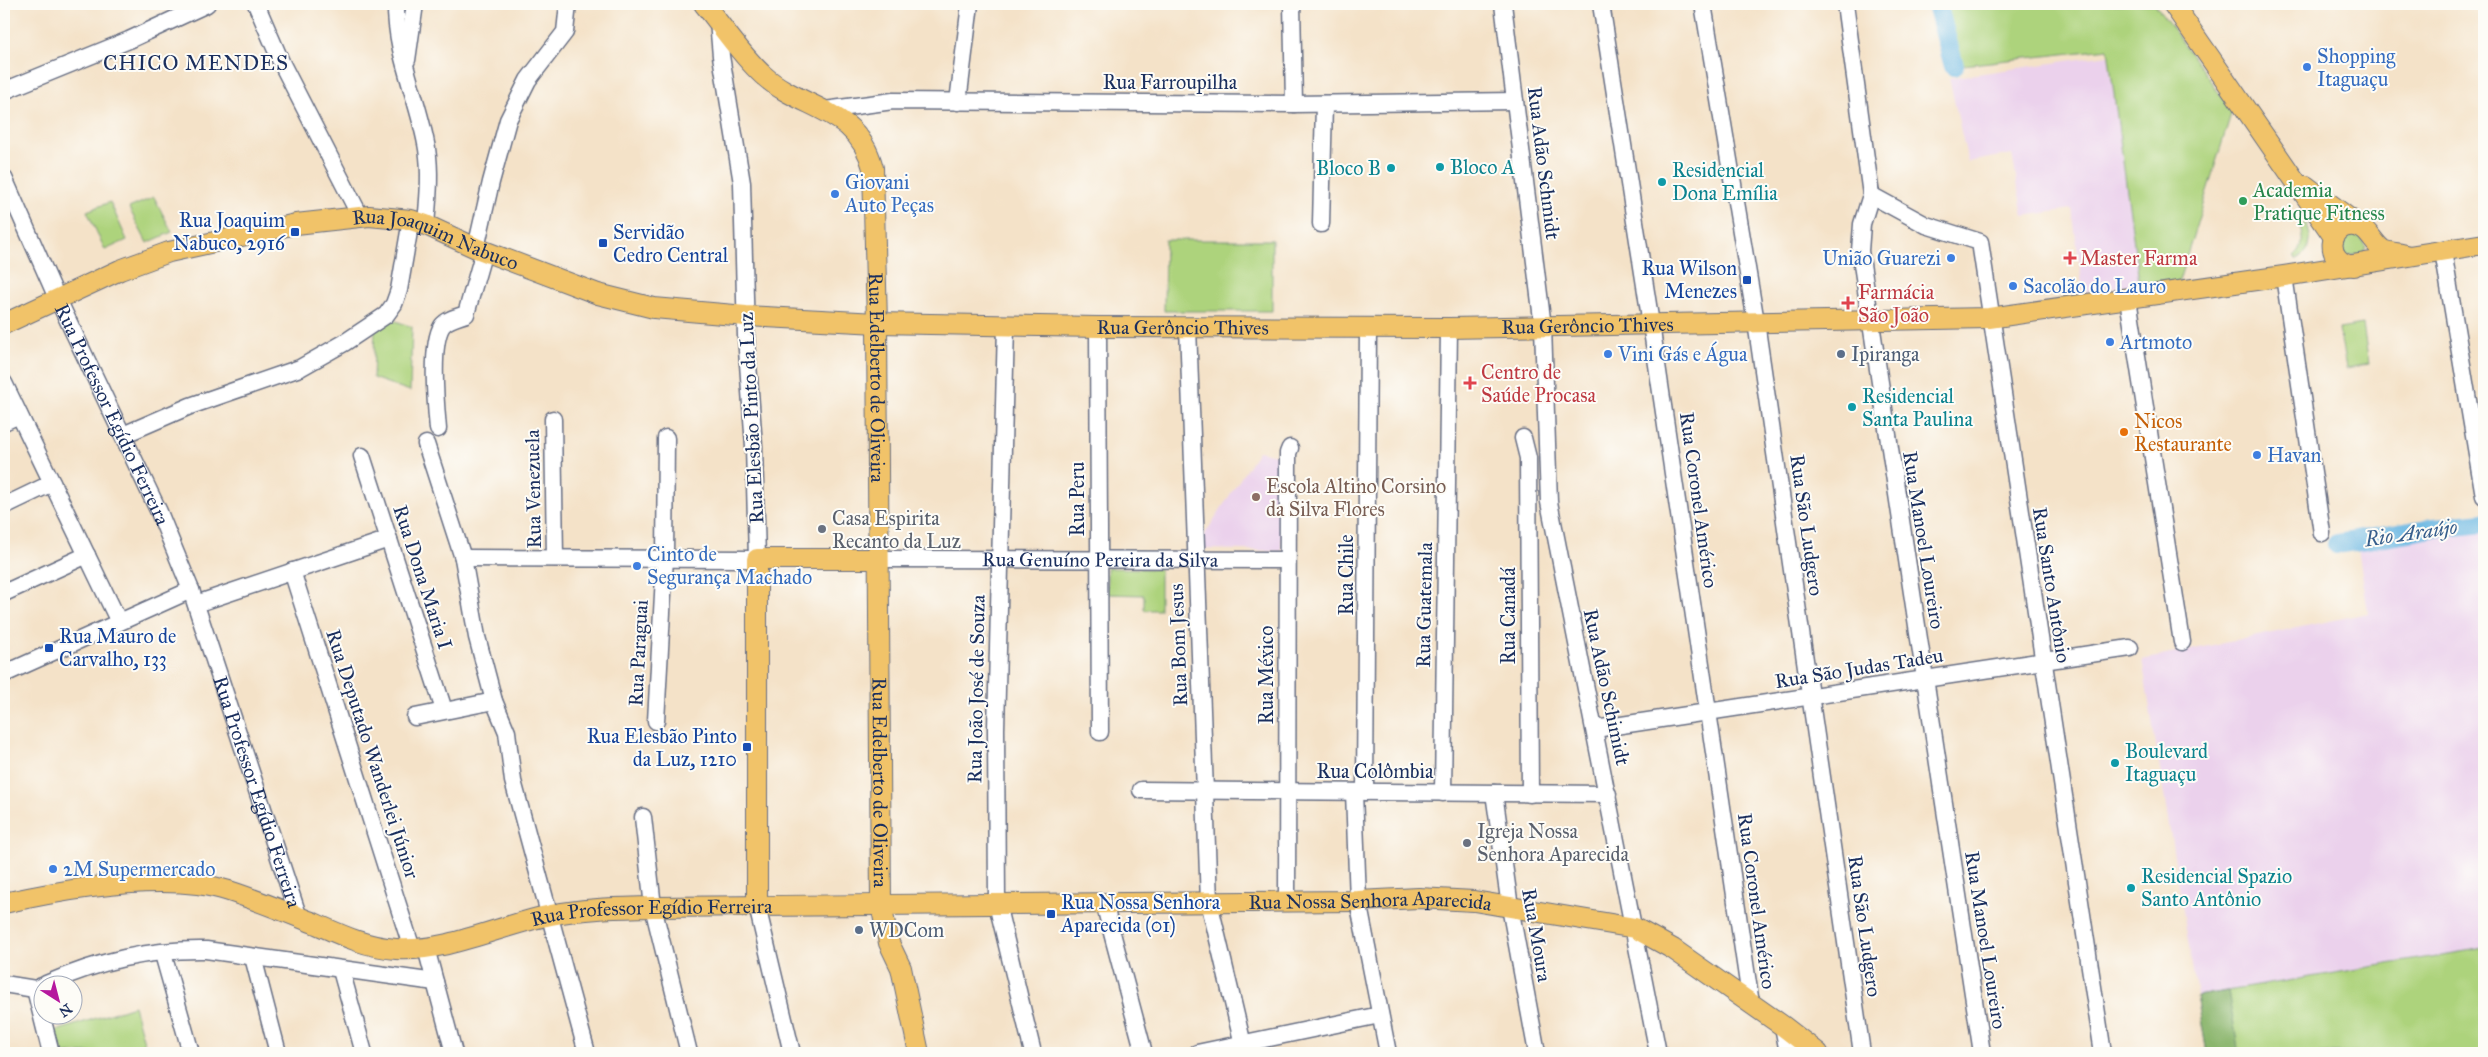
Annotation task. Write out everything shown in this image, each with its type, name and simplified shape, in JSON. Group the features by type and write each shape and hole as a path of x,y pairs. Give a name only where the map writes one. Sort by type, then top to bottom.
{"main road":[{"name":"Rua Edelberto de Oliveira","path":"704,4 763,75 788,92 825,110 846,123 856,133 870,155 873,168 877,323 881,905 894,970"},
{"path":"2173,4 2296,179 2334,244 2341,262 2357,265"},
{"path":"2296,179 2367,232 2384,250 2411,256"},
{"name":"Rua Joaquim Nabuco","path":"4,324 120,270 169,252 271,228 360,216 388,216 419,222 480,249 598,294 632,304 682,311 746,316 877,323"},
{"path":"2289,276 2320,265 2329,259 2334,244 2343,228 2350,226 2367,232"},
{"path":"2357,265 2372,252 2367,232"},
{"path":"2289,276 2484,244"},
{"name":"Rua Gerôncio Thives","path":"877,323 1449,328 1990,318 2289,276"},
{"name":"Rua Genuíno Pereira da Silva","path":"757,559 878,559"},
{"name":"Rua Elesbão Pinto da Luz","path":"757,559 757,906"},
{"path":"4,903 104,887 189,883 231,892 299,918"},
{"name":"Rua Nossa Senhora Aparecida","path":"881,905 1454,899 1510,907 1635,928 1673,949 1783,1026 1818,1053"},
{"name":"Rua Professor Egídio Ferreira","path":"299,918 364,944 419,949 550,915 582,910 653,907 881,905"},
{"path":"894,970 907,1053"},
{"path":"894,970 919,1053"}],"street":[{"path":"4,91 129,40 207,4"},
{"path":"256,4 282,64 360,216"},
{"path":"123,434 197,403 300,368 344,344 386,315 394,304 429,189 427,148 406,72 397,28 396,4"},
{"path":"406,72 415,4"},
{"path":"438,430 434,380 439,332 447,321 466,314 480,249 491,182 508,120 528,80 565,32 568,4"},
{"path":"958,102 970,4"},
{"path":"1292,4 1294,104"},
{"name":"Rua Adão Schmidt","path":"1503,4 1543,327"},
{"name":"Rua Coronel Américo","path":"1601,4 1651,324 1751,1004"},
{"name":"Rua São Ludgero","path":"1703,4 1756,322 1862,1053"},
{"name":"Rua Manoel Loureiro","path":"1845,4 1871,195 1860,241 1869,321 1982,1053"},
{"name":"Rua Elesbão Pinto da Luz","path":"718,21 721,56 742,183 746,316 754,446 757,559"},
{"name":"Rua Farroupilha","path":"825,110 892,102 1324,104 1515,101"},
{"path":"1321,224 1324,104"},
{"name":"Rua Professor Egídio Ferreira","path":"4,178 58,298 159,512 193,597 299,918"},
{"name":"Rua Santo Antônio","path":"1871,195 1926,225 1957,236 1979,241 2103,1053"},
{"path":"2443,251 2484,496"},
{"path":"2289,276 2322,533"},
{"path":"2128,299 2182,642"},
{"name":"Rua João José de Souza","path":"1006,325 996,729 997,904 1033,1053"},
{"name":"Rua Peru","path":"1098,326 1100,732"},
{"name":"Rua Bom Jesus","path":"1188,327 1209,902 1244,1049"},
{"name":"Rua Adão Schimidt","path":"1543,327 1549,502 1567,603 1595,729 1658,1053"},
{"name":"Rua Chile","path":"1368,328 1358,901 1388,1053"},
{"name":"Rua Guatemala","path":"1444,793 1449,328"},
{"path":"4,383 119,622"},
{"path":"4,422 19,415"},
{"name":"Rua Venezuela","path":"553,419 555,558"},
{"name":"Rua Paraguai","path":"656,721 666,558 666,438"},
{"name":"Rua Canadá","path":"1524,438 1528,458 1530,794"},
{"path":"426,444 463,558 474,624 494,701 507,732 513,781 587,1053"},
{"name":"Rua México","path":"1287,902 1287,560 1288,453 1290,448"},
{"name":"Rua Dona Maria I","path":"362,456 444,710"},
{"path":"4,506 52,483"},
{"path":"1528,504 1549,502"},
{"path":"4,674 119,622 193,597 292,571 389,539"},
{"path":"4,593 86,554"},
{"name":"Rua Genuíno Pereira da Silva","path":"463,558 757,559"},
{"name":"Rua Genuíno Pereira da Silva","path":"878,559 1287,560"},
{"name":"Rua Deputado Wanderlei Júnior","path":"292,571 419,949 435,982 454,1053"},
{"name":"Rua São Judas Tadeu","path":"1595,729 2130,648"},
{"path":"415,718 444,710 494,701"},
{"name":"Rua Colômbia","path":"1141,790 1608,794"},
{"name":"Rua Moura","path":"1494,793 1510,907 1537,1053"},
{"path":"643,817 653,907 689,1053"},
{"path":"1104,903 1144,1053"},
{"name":"Rua Elesbão Pinto da Luz","path":"757,906 792,1053"},
{"path":"73,974 102,962 131,956 163,954 183,950 206,950 435,982"},
{"path":"163,954 191,1053"},
{"path":"253,957 278,1053"},
{"path":"341,970 364,1053"},
{"path":"4,984 32,986"},
{"path":"1198,1053 1244,1049 1380,1015"},
{"path":"47,1024 51,1053"},
{"path":"1783,1026 1788,1053"}],"shaded area":[{"path":"2108,55 2139,284 2083,292 2072,209 2023,216 2012,154 1968,162 1949,78"},
{"name":"Escola Altino Corsino da Silva Flores","path":"1258,451 1286,457 1281,551 1205,549 1203,537"},
{"path":"2484,517 2484,948 2197,996 2142,660 2368,613 2357,541"}],"green space":[{"path":"1937,4 2155,4 2232,111 2178,284 2140,289 2108,49 1954,66"},
{"path":"154,197 172,232 147,243 129,208"},
{"path":"110,202 127,240 105,250 87,211"},
{"path":"2306,223 2310,234 2310,244 2305,253 2296,260 2294,256 2300,250 2302,242 2300,226"},
{"path":"2356,233 2366,246 2362,255 2344,255 2340,240"},
{"path":"1165,240 1272,240 1272,311 1164,311"},
{"path":"388,318 412,327 410,391 373,378 375,327"},
{"path":"2363,325 2369,364 2346,368 2339,329"},
{"path":"1107,568 1160,569 1160,610 1144,610 1144,595 1107,594"},
{"path":"2484,948 2484,1053 2207,1053 2197,996"},
{"path":"2228,991 2239,1053 2207,1053 2197,996"},
{"path":"134,1006 147,1053 62,1053 56,1031"}],"waterway":[{"name":"Rio Araújo","path":"1937,4 1954,66"},
{"name":"Rio Araújo","path":"2337,544 2433,528 2484,523"}],"place":[{"name":"Shopping Itaguaçu","path":"2307,67"},
{"name":"Bloco A","path":"1440,167"},
{"name":"Bloco B","path":"1391,168"},
{"name":"Residencial Dona Emília","path":"1662,182"},
{"name":"Giovani Auto Peças","path":"835,194"},
{"name":"Academia Pratique Fitness","path":"2243,201"},
{"name":"Rua Joaquim Nabuco, 2916","path":"295,232"},
{"name":"Servidão Cedro Central","path":"603,243"},
{"name":"União Guarezi","path":"1951,258"},
{"name":"Master Farma","path":"2070,258"},
{"name":"Rua Wilson Menezes","path":"1747,280"},
{"name":"Sacolão do Lauro","path":"2013,286"},
{"name":"Farmácia São João","path":"1848,303"},
{"name":"Artmoto","path":"2110,342"},
{"name":"Vini Gás e Água","path":"1608,354"},
{"name":"Ipiranga","path":"1841,354"},
{"name":"Centro de Saúde Procasa","path":"1470,383"},
{"name":"Residencial Santa Paulina","path":"1852,407"},
{"name":"Nicos Restaurante","path":"2124,432"},
{"name":"Havan","path":"2257,455"},
{"name":"Escola Altino Corsino da Silva Flores","path":"1256,497"},
{"name":"Casa Espirita Recanto da Luz","path":"822,529"},
{"name":"Cinto de Segurança Machado","path":"637,566"},
{"name":"Rua Mauro de Carvalho, 133","path":"49,648"},
{"name":"Rua Elesbão Pinto da Luz, 1210","path":"747,747"},
{"name":"Boulevard Itaguaçu","path":"2115,763"},
{"name":"Igreja Nossa Senhora Aparecida","path":"1467,843"},
{"name":"2M Supermercado","path":"53,869"},
{"name":"Residencial Spazio Santo Antônio","path":"2131,888"},
{"name":"Rua Nossa Senhora Aparecida (01)","path":"1051,914"},
{"name":"WDCom","path":"859,930"}],"district":[{"name":"CHICO MENDES","path":"196,63"}]}
